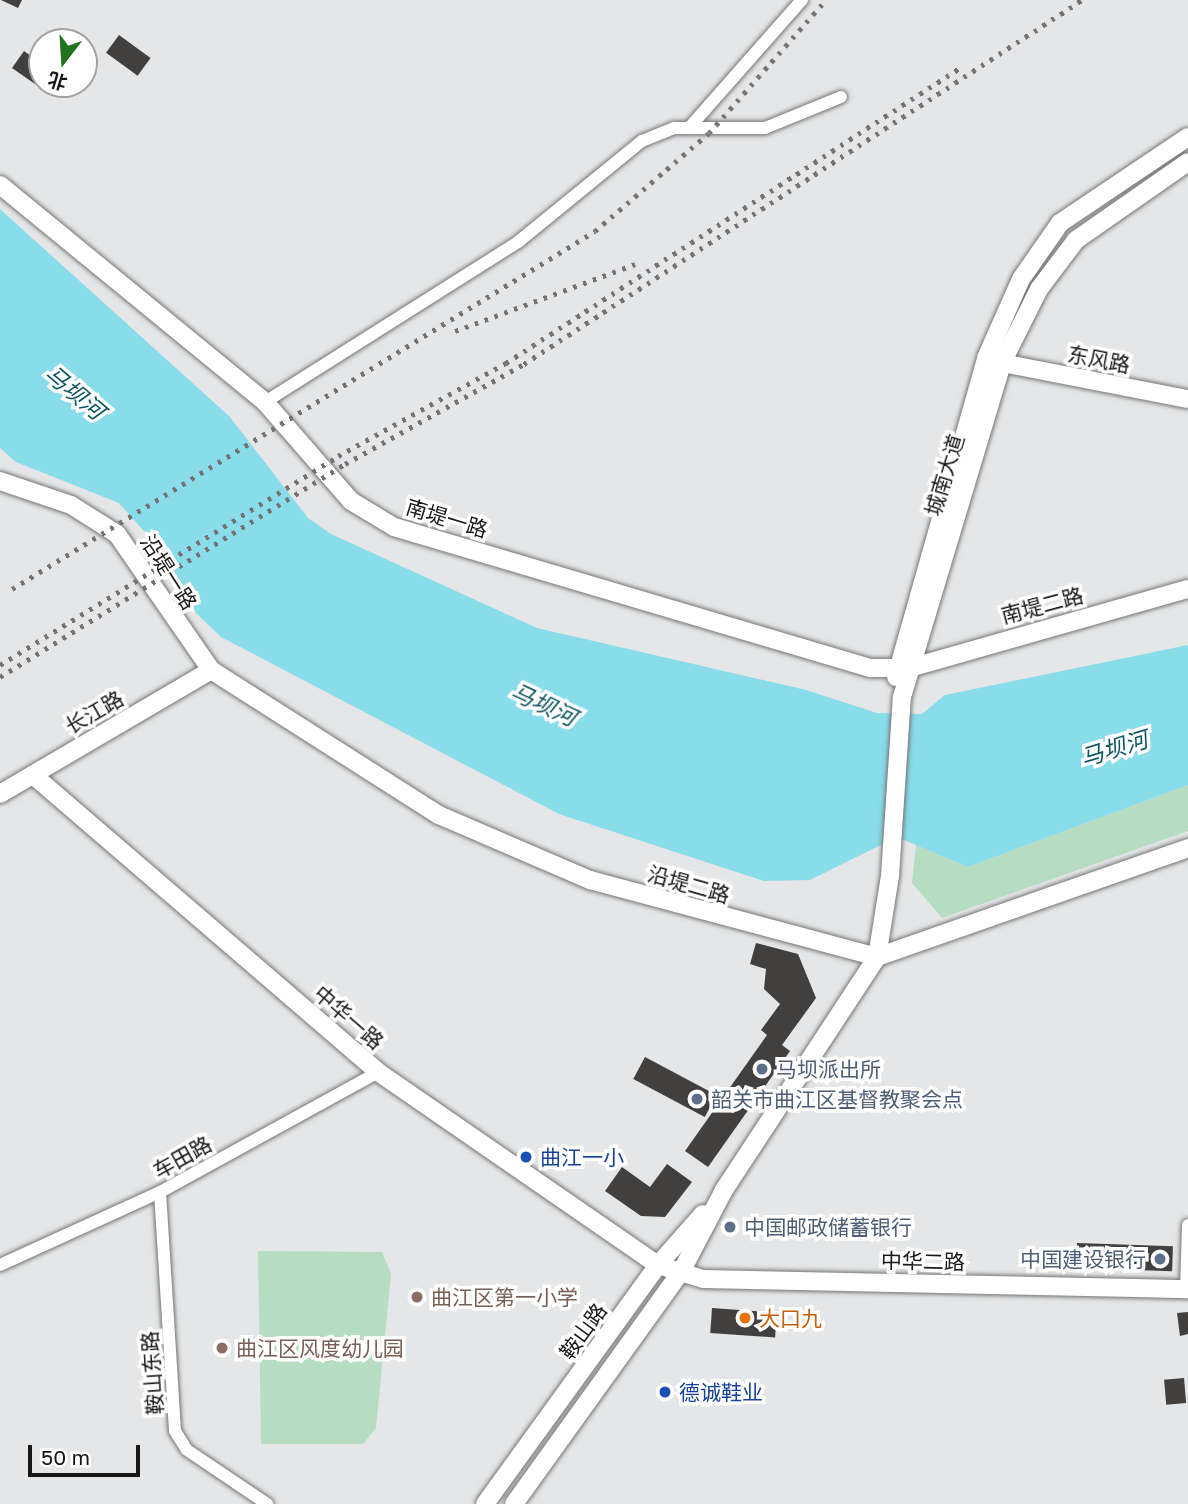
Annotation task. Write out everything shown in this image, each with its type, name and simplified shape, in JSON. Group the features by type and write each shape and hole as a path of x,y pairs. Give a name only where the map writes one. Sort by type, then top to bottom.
{"main road":[{"path":"901,668 986,358 1021,278 1060,223 1188,137"},
{"name":"城南大道","path":"890,876 902,697 901,668 1002,363 1039,289 1076,240 1188,162"},
{"name":"南堤一路","path":"0,185 265,402 351,501 394,527 871,668 901,668"},
{"name":"东风路","path":"1002,363 1188,399"},
{"name":"沿堤一路","path":"0,481 71,505 117,534 211,670"},
{"name":"南堤二路","path":"901,668 1188,589"},
{"name":"长江路","path":"0,794 211,670"},
{"name":"沿堤二路","path":"211,670 385,784 499,845 590,880 877,957"},
{"name":"中华一路","path":"33,775 378,1072 658,1265"},
{"path":"877,957 1188,848"},
{"name":"鞍山路","path":"514,1504 681,1272 724,1190 877,957 890,876"},
{"name":"鞍山路","path":"485,1504 658,1265 724,1190"},
{"name":"中华二路","path":"658,1265 703,1279 1187,1289"}],"street":[{"path":"689,128 802,0"},
{"path":"265,402 518,242 642,141 689,128 765,128 841,97"},
{"name":"车田路","path":"0,1265 160,1192 378,1072"},
{"name":"鞍山东路","path":"160,1192 175,1431 187,1450 267,1504"},
{"path":"1187,1289 1188,1225"}],"green space":[{"path":"1188,785 1188,831 942,918 912,883 916,845 968,867"},
{"path":"258,1251 382,1252 391,1274 376,1428 363,1444 261,1444"}],"water":[{"name":"马坝河","path":"0,209 229,416 308,518 331,534 537,628 806,690 877,713 922,714 945,695 1188,645 1188,785 968,867 897,837 810,880 764,881 559,814 221,637 192,609 152,540 119,503 16,462 0,448"}],"building":[{"path":"1,0 22,0 18,8"},
{"path":"119,35 151,58 138,76 106,53"},
{"path":"24,51 28,54 28,79 12,68"},
{"path":"756,943 798,954 816,998 782,1045 790,1051 708,1167 685,1151 767,1035 761,1030 780,1004 764,989 766,969 750,964"},
{"path":"645,1057 717,1095 705,1117 633,1079"},
{"path":"667,1164 692,1182 665,1217 641,1216 605,1191 622,1167 650,1187"},
{"path":"1077,1243 1173,1246 1172,1271 1076,1268"},
{"path":"712,1308 777,1313 775,1337 710,1333"},
{"path":"1188,1312 1188,1334 1180,1336 1177,1313"},
{"path":"1184,1378 1186,1403 1166,1405 1164,1380"}],"railway":[{"path":"12,589 595,231 709,133 826,0"},
{"path":"0,677 345,464 524,364 1082,0"},
{"path":"0,665 338,456 506,363 958,69"},
{"path":"455,331 635,264"}],"place":[{"name":"马坝派出所","path":"762,1069"},
{"name":"韶关市曲江区基督教聚会点","path":"697,1099"},
{"name":"曲江一小","path":"526,1157"},
{"name":"中国邮政储蓄银行","path":"730,1227"},
{"name":"中国建设银行","path":"1160,1259"},
{"name":"曲江区第一小学","path":"417,1297"},
{"name":"大口九","path":"745,1318"},
{"name":"曲江区风度幼儿园","path":"222,1348"},
{"name":"德诚鞋业","path":"665,1392"}]}
